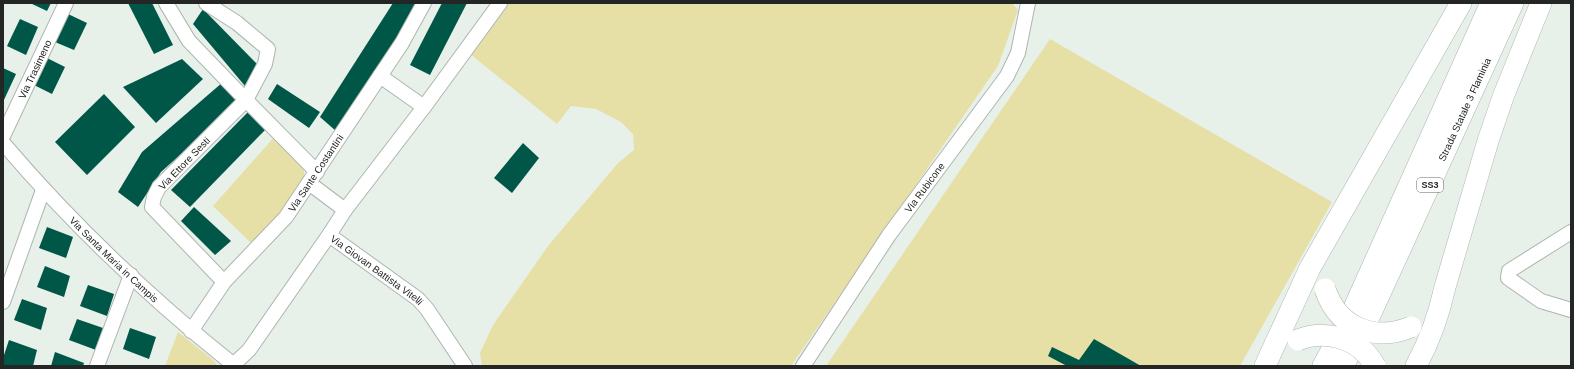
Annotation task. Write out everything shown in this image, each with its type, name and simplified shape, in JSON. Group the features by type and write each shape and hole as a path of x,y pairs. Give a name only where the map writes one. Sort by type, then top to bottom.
{"highway":[{"path":"1265,366 1310,268 1461,3"},
{"name":"Strada Statale 3 Flaminia","path":"1323,366 1354,310 1491,3"},
{"name":"Strada Statale 3 Flaminia","path":"1343,366 1371,313 1513,3"},
{"path":"1416,366 1431,335 1440,310 1445,287 1488,141 1503,97 1541,3"},
{"path":"1338,218 1322,270 1325,289 1334,308 1342,318 1367,332 1378,334 1391,333 1411,327 1432,311 1445,287"},
{"path":"1269,366 1291,344 1298,340 1320,335 1333,336 1348,341 1362,349 1375,366"}],"street":[{"name":"Via Trasimeno","path":"3,136 66,3"},
{"path":"166,3 189,42 317,172"},
{"name":"Via Sante Costantini","path":"191,331 224,282 286,217 402,43 424,3"},
{"name":"Via Giovan Battista Vitelli","path":"465,366 418,299 329,235 345,210 424,107 500,3"},
{"name":"Via Rubicone","path":"803,366 888,235 1007,76 1018,53 1028,3"},
{"path":"213,5 268,49 265,64 246,100"},
{"path":"380,76 424,107"},
{"name":"Via Ettore Sesti","path":"224,282 152,206 154,197 159,187 246,100"},
{"name":"Via Santa Maria in Campis","path":"3,143 43,190 131,275 191,331 234,365"},
{"path":"309,183 345,210"},
{"path":"3,302 43,190"},
{"path":"1571,232 1509,272 1508,278 1541,301 1571,310"},
{"path":"234,365 249,350 329,235"},
{"path":"97,366 131,275"}],"shaded area":[{"path":"509,3 1012,3 1018,10 998,66 791,366 482,366 480,353 493,325 548,246 618,163 634,150 633,134 621,122 596,109 571,106 557,124 470,54"},
{"path":"1050,39 1332,202 1240,366 826,366"},
{"path":"276,135 304,164 304,181 254,246 213,206"},
{"path":"178,332 212,359 218,366 165,366"}],"building":[{"path":"30,3 51,3 47,11"},
{"path":"128,3 152,3 173,45 154,54"},
{"path":"393,3 418,3 405,27 336,131 320,117"},
{"path":"442,3 467,3 430,75 410,65"},
{"path":"203,9 257,64 245,86 193,24"},
{"path":"68,14 87,23 74,50 55,42"},
{"path":"20,19 38,27 26,55 7,46"},
{"path":"47,58 65,67 52,94 34,85"},
{"path":"182,59 203,79 156,123 123,87"},
{"path":"3,68 16,74 3,102"},
{"path":"223,82 241,100 161,172 138,207 118,192 142,152"},
{"path":"277,84 320,112 309,128 268,99"},
{"path":"104,94 135,127 87,175 55,142"},
{"path":"249,111 267,128 190,207 171,190"},
{"path":"523,143 539,158 512,193 494,178"},
{"path":"194,207 231,241 215,255 181,221"},
{"path":"47,227 73,237 66,258 39,248"},
{"path":"45,266 70,276 64,297 37,287"},
{"path":"88,285 114,294 107,316 80,306"},
{"path":"22,299 47,308 41,330 14,320"},
{"path":"77,319 103,328 96,350 69,340"},
{"path":"130,328 156,337 149,359 123,349"},
{"path":"1094,339 1141,366 1067,366 1048,356 1052,347 1079,360"},
{"path":"9,340 37,350 33,366 3,366 3,358"},
{"path":"55,352 84,363 83,366 51,366"}]}
